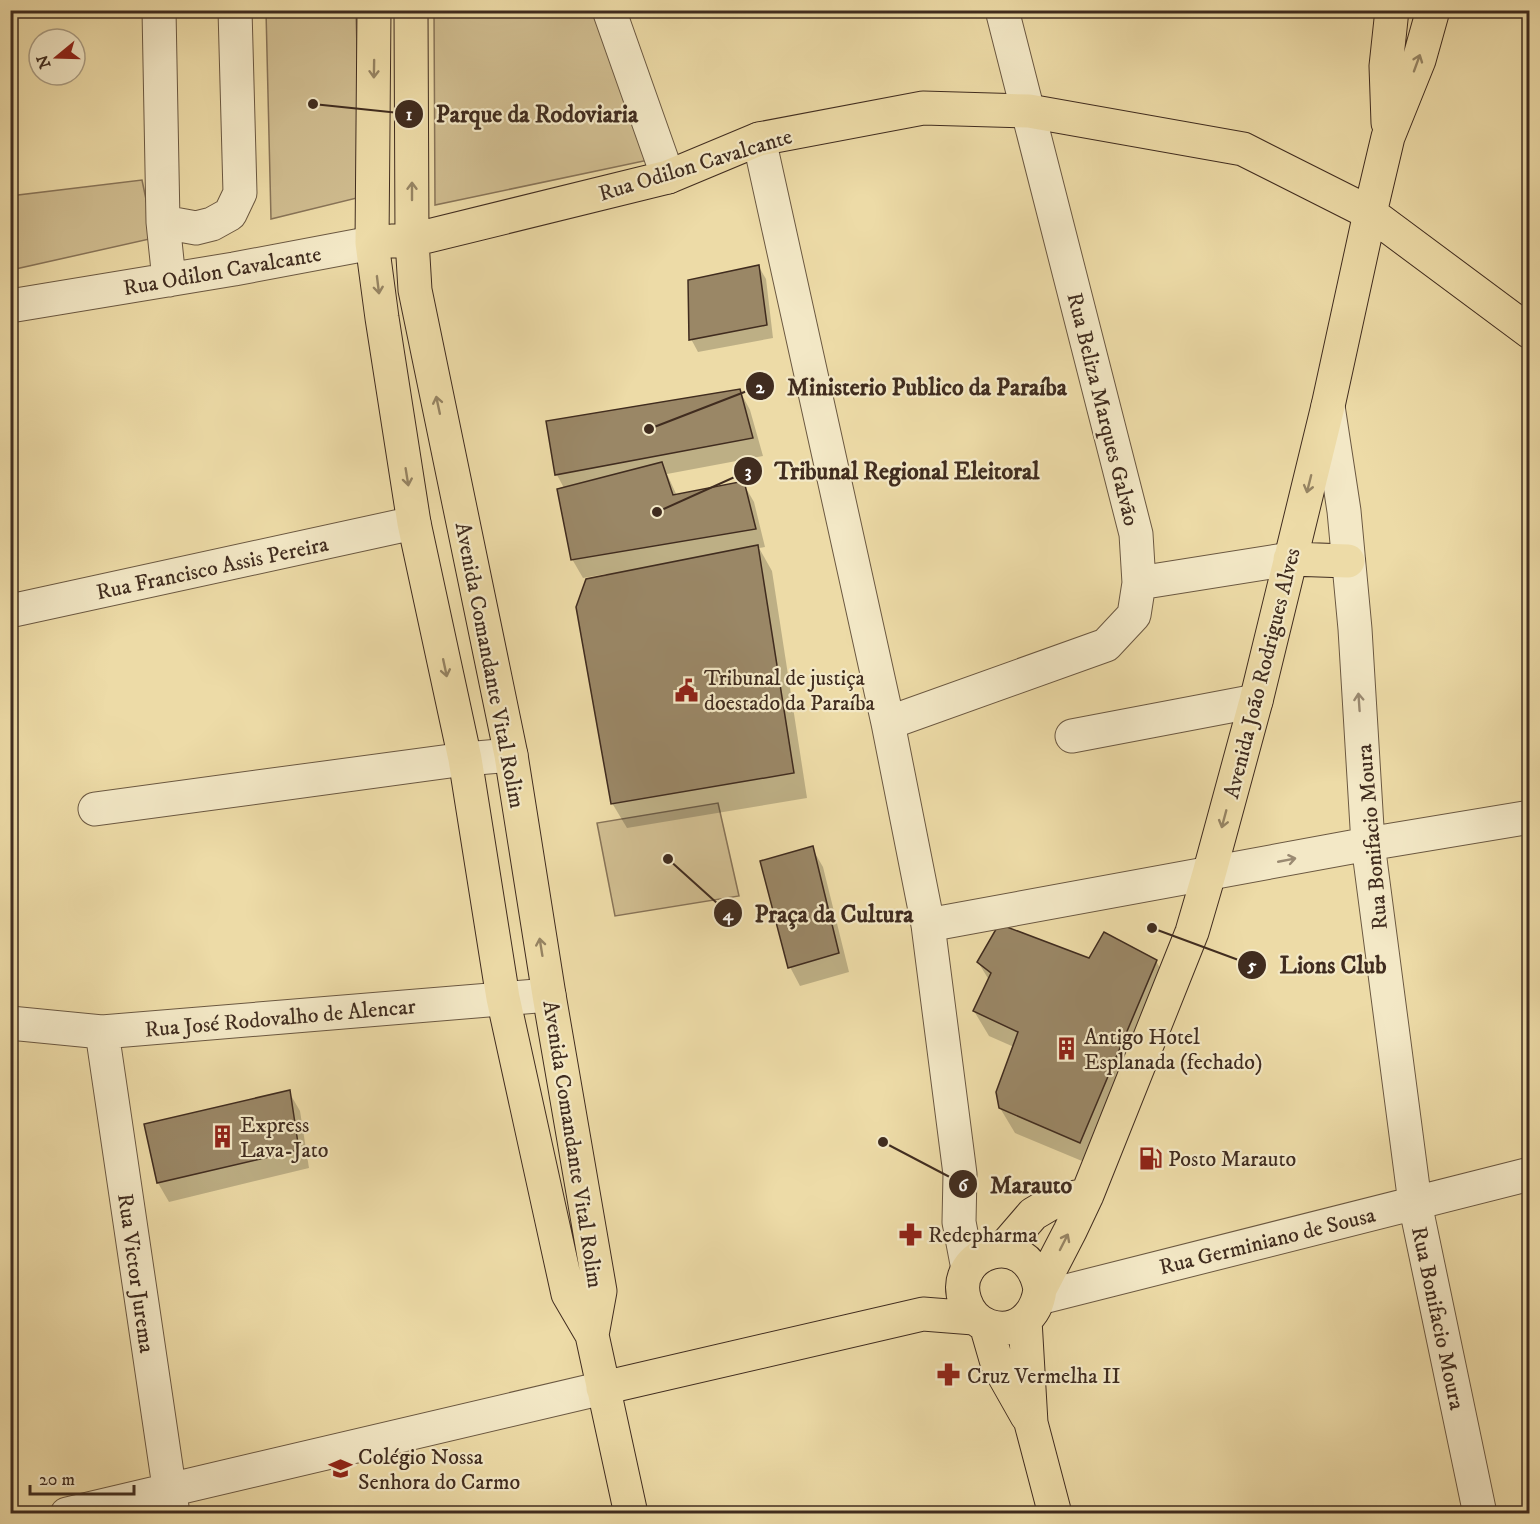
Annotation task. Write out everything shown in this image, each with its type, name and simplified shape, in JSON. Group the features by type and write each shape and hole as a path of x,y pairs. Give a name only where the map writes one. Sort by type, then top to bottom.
{"main road":[{"name":"Avenida Comandante Vital Rolim","path":"374,10 372,243 414,523 465,759 503,998 568,1294 592,1335"},
{"name":"Avenida Comandante Vital Rolim","path":"411,10 412,240 415,290 510,755 600,1292 592,1335"},
{"name":"Avenida João Rodrigues Alves","path":"1388,137 1386,66 1392,10"},
{"name":"Avenida João Rodrigues Alves","path":"1035,1302 1087,1195 1192,932 1256,701 1328,406 1388,137 1419,60 1433,10"},
{"name":"Rua Odilon Cavalcante","path":"372,243 412,240 668,177 759,139 923,108 1029,111 1243,149 1370,213 1530,332"},
{"path":"1290,559 1348,561"},
{"path":"923,1314 1034,1214 1055,1201 1087,1195"},
{"path":"1031,1423 1038,1277 1033,1266 1013,1252 980,1263 963,1295 967,1307 980,1321 997,1363 1031,1423 1055,1514"},
{"path":"603,1388 923,1314 980,1321 996,1328 1006,1328 1016,1325 1035,1302"},
{"path":"592,1335 631,1514"}],"street":[{"path":"159,10 163,222 169,280"},
{"path":"163,222 196,228 212,224 230,214 240,193 235,10"},
{"path":"609,10 668,177"},
{"name":"Rua Beliza Marques Galvão","path":"888,723 1106,645 1134,615 1139,583 1136,534 1002,10"},
{"path":"759,139 888,723 928,925 960,1174 980,1263"},
{"name":"Rua Odilon Cavalcante","path":"10,306 234,269 372,243"},
{"name":"Rua Bonifacio Moura","path":"1328,406 1344,511 1355,629 1368,844 1414,1203 1480,1514"},
{"name":"Rua Francisco Assis Pereira","path":"10,611 414,523"},
{"path":"1139,583 1290,559"},
{"path":"1072,736 1256,701"},
{"path":"95,809 465,759 510,755"},
{"path":"928,925 1368,844 1530,817"},
{"name":"Rua José Rodovalho de Alencar","path":"10,1023 102,1032 549,995"},
{"name":"Rua Victor Jurema","path":"102,1032 171,1502"},
{"name":"Rua Germiniano de Sousa","path":"1035,1302 1530,1174"},
{"path":"67,1514 171,1502 603,1388"}],"shaded area":[{"path":"266,11 356,11 361,197 271,219"},
{"path":"434,11 594,11 658,158 435,205"},
{"path":"142,180 154,238 11,270 10,196"},
{"path":"718,803 739,896 615,916 597,823"}],"building":[{"path":"759,265 767,325 689,340 688,280"},
{"path":"740,389 753,438 555,475 546,421"},
{"path":"662,462 673,495 744,481 756,529 571,560 557,489"},
{"name":"Tribunal de justiça doestado da Paraíba","path":"758,545 794,773 611,804 576,607 586,579"},
{"path":"813,846 839,953 788,968 760,861"},
{"name":"Antigo Hotel Esplanada (fechado)","path":"999,924 1089,958 1104,932 1157,960 1080,1143 999,1108 996,1092 1018,1032 973,1011 991,973 977,962"},
{"name":"Express Lava-Jato","path":"290,1090 299,1150 157,1183 144,1124"}],"place":[{"name":"Parque da Rodoviaria","path":"313,104"},
{"name":"Ministerio Publico da Paraíba","path":"649,429"},
{"name":"Tribunal Regional Eleitoral","path":"657,512"},
{"name":"Tribunal de justiça doestado da Paraíba","path":"686,690"},
{"name":"Praça da Cultura","path":"668,859"},
{"name":"Lions Club","path":"1152,928"},
{"name":"Antigo Hotel Esplanada (fechado)","path":"1066,1049"},
{"name":"Express Lava-Jato","path":"222,1137"},
{"name":"Marauto","path":"883,1142"},
{"name":"Posto Marauto","path":"1150,1158"},
{"name":"Redepharma","path":"910,1234"},
{"name":"Cruz Vermelha II","path":"949,1375"},
{"name":"Colégio Nossa Senhora do Carmo","path":"340,1469"}]}
